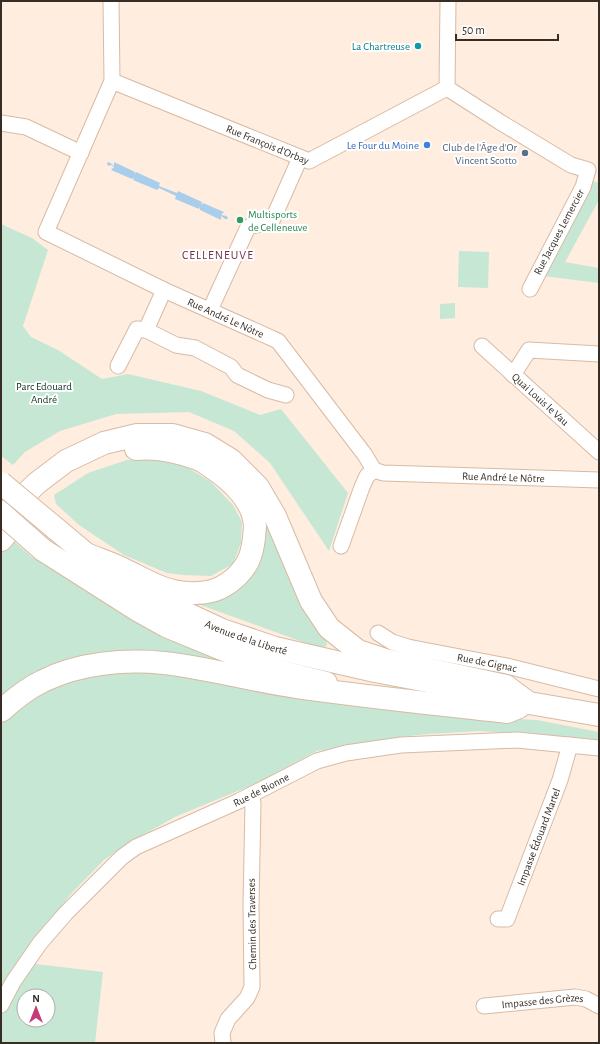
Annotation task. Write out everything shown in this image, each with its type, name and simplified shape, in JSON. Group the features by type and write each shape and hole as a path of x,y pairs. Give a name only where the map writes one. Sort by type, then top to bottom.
{"main road":[{"path":"1,518 37,484 66,461 104,443 137,435 173,435 205,444 231,460 258,487 275,516 311,601 329,628 358,651 385,660 506,686 522,702 507,712 365,697 292,686 171,664 134,662 101,664 69,671 42,681 12,701 1,711"},
{"path":"1,540 20,516 44,494 76,469 106,455 137,448 170,451 200,460 224,476 244,497 251,510 255,526 253,551 246,568 227,585 217,590 203,593 187,593 168,590 149,583 122,569 86,554"},
{"name":"Avenue de la Liberté","path":"1,483 86,554 128,584 170,606 222,630 276,648 375,672 454,686 522,702 599,715"},
{"name":"Avenue de la Liberté","path":"1,513 43,550 139,611 159,622 270,668 318,681 362,690 522,702"}],"street":[{"name":"Rue André Le Nôtre","path":"111,1 112,81 46,232 164,290 278,341 365,455 374,470 383,473 599,480"},
{"path":"447,88 448,1"},
{"name":"Rue François d'Orbay","path":"112,81 309,161 447,88"},
{"name":"Rue Jacques Lemercier","path":"447,88 571,165 593,170 530,289"},
{"path":"1,123 26,127 81,153"},
{"path":"210,310 248,227 272,221 300,158"},
{"path":"146,330 164,290"},
{"path":"118,366 137,329 146,330 176,345 194,348 231,367 237,374 268,390 286,395"},
{"name":"Quai Louis le Vau","path":"482,346 599,452"},
{"path":"513,375 529,350 599,354"},
{"path":"341,546 362,487 367,476 374,470"},
{"name":"Rue de Gignac","path":"378,633 392,642 408,648 507,666 599,689"},
{"name":"Rue de Bionne","path":"1,1005 13,982 40,943 66,913 122,857 136,847 252,795 317,761 354,752 401,745 517,740 599,748"},
{"name":"Impasse Édouard Martel","path":"498,919 507,919 560,780 570,745"},
{"name":"Chemin des Traverses","path":"223,1043 222,1033 228,1019 247,998 252,987 252,795"},
{"name":"Impasse des Grèzes","path":"484,1006 575,997 586,999 599,1006"}],"green space":[{"path":"591,180 599,183 599,200 565,262 599,268 599,283 543,276"},
{"name":"Parc Edouard André","path":"1,224 32,238 48,250 23,326 31,337 58,350 102,379 128,374 201,391 260,415 281,409 348,493 329,551 270,463 234,431 189,412 116,414 60,431 25,452 13,465 1,456"},
{"path":"459,251 489,252 488,288 458,287"},
{"path":"455,303 455,318 440,319 440,304"},
{"path":"162,458 185,466 211,482 233,505 242,522 241,543 233,564 211,576 167,573 124,555 79,525 56,504 54,495 88,473 127,460"},
{"path":"266,520 325,634 327,645 322,649 195,603 265,541"},
{"path":"10,538 33,558 40,558 258,671 132,655 1,701 1,551"},
{"path":"132,671 162,673 251,690 457,716 537,720 599,732 599,742 536,734 477,731 416,735 317,751 250,786 177,816 130,842 104,860 70,895 19,962 103,972 95,1043 1,1043 1,723 23,705 47,690 73,680 101,673"}],"water":[{"path":"109,162 114,166 114,162 135,172 135,174 136,172 160,183 159,186 177,193 178,191 202,202 201,205 203,203 224,212 221,215 227,216 228,219 221,216 221,220 200,210 200,207 199,209 175,199 176,196 159,188 157,190 133,180 134,177 132,179 111,170 114,167 111,165 108,166 107,163"}],"place":[{"name":"La Chartreuse","path":"418,46"},
{"name":"Le Four du Moine","path":"427,145"},
{"name":"Club de l'Âge d'Or Vincent Scotto","path":"525,153"},
{"name":"Multisports de Celleneuve","path":"240,220"}],"district":[{"name":"CELLENEUVE","path":"218,255"}]}
